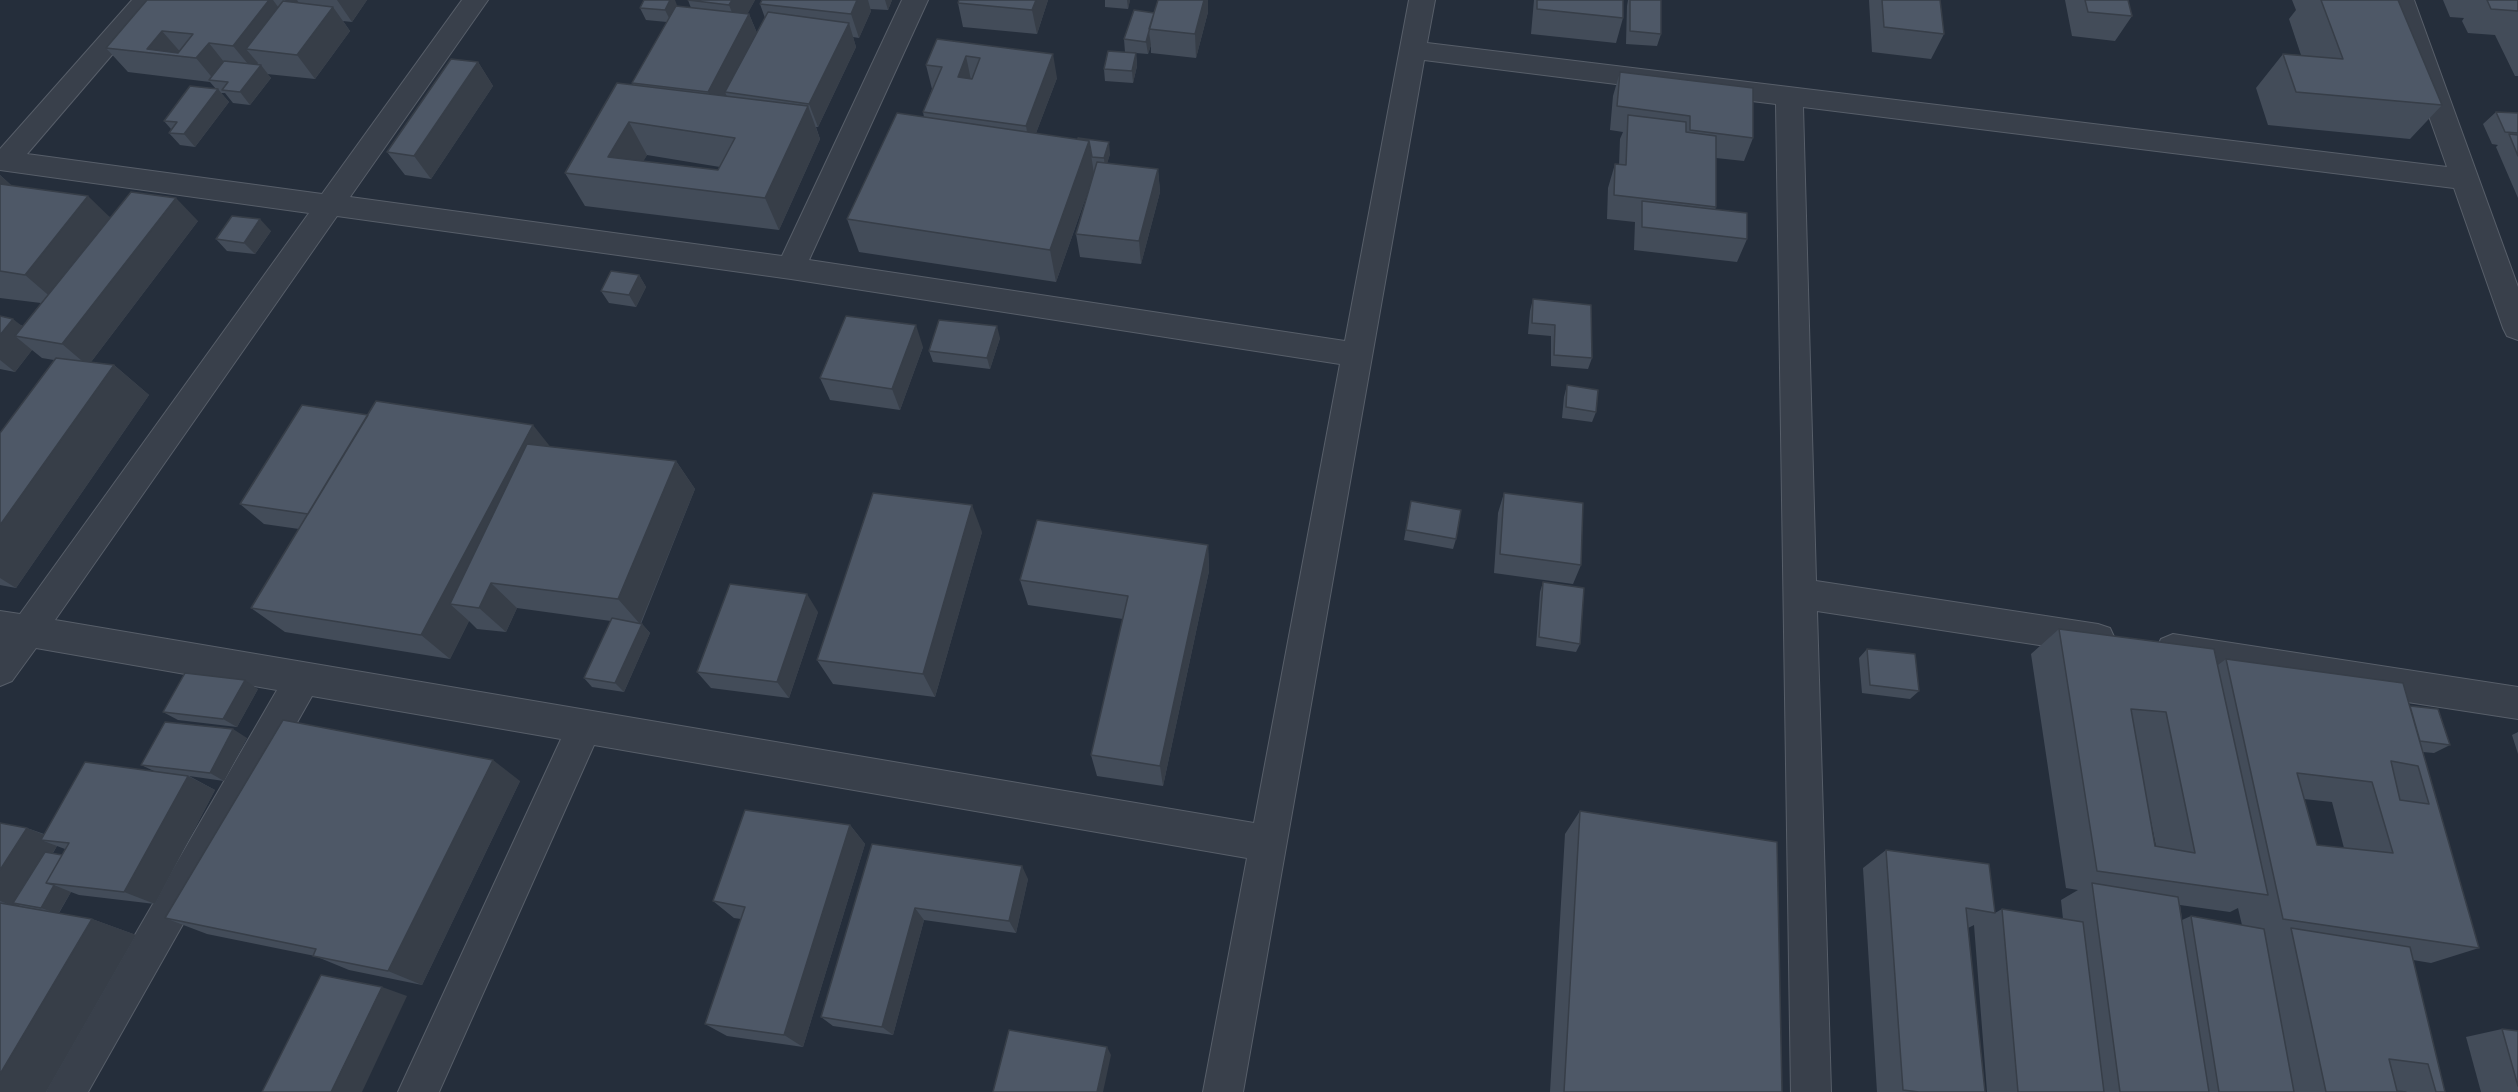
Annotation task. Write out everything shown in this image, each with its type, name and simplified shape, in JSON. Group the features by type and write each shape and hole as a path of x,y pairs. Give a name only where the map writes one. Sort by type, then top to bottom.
{"street":[{"path":"3,160 146,0"},
{"path":"0,670 14,628 329,206 475,0"},
{"path":"791,268 915,0"},
{"path":"1223,1092 1422,0"},
{"path":"2402,0 2518,328"},
{"path":"1413,50 2465,179"},
{"path":"1789,96 1811,1092"},
{"path":"3,160 791,268 1358,354"},
{"path":"1800,593 2518,703"},
{"path":"14,628 1268,844"},
{"path":"66,1092 303,678"},
{"path":"418,1092 585,726"}],"building":[{"path":"147,0 269,0 233,46 209,43 196,58 106,48","holes":["162,31 193,34 178,53 147,49"]},
{"path":"644,0 670,0 665,10 640,8"},
{"path":"688,0 732,0 729,5"},
{"path":"762,0 857,0 851,14 760,4"},
{"path":"959,0 1036,0 1032,10 958,3"},
{"path":"1158,0 1204,0 1195,34 1149,29"},
{"path":"1537,0 1623,0 1623,18 1537,9"},
{"path":"1630,0 1661,0 1661,34 1630,31"},
{"path":"1882,0 1940,0 1944,34 1884,27"},
{"path":"2085,0 2128,0 2132,16 2088,12"},
{"path":"2321,0 2398,0 2442,105 2296,92 2283,54 2343,59"},
{"path":"2487,0 2518,0 2518,11 2491,9"},
{"path":"283,1 333,7 297,55 246,49"},
{"path":"676,6 749,14 708,92 632,83"},
{"path":"1134,10 1154,13 1146,42 1124,39"},
{"path":"768,12 849,23 809,104 725,92"},
{"path":"937,39 1053,54 1026,126 923,112 942,67 926,65","holes":["966,56 980,58 972,79 958,77"]},
{"path":"1108,51 1136,53 1132,71 1104,69"},
{"path":"451,59 478,62 414,156 387,152"},
{"path":"224,61 261,65 240,92 222,90 228,82 209,80"},
{"path":"1620,72 1753,88 1753,138 1690,130 1690,116 1617,106"},
{"path":"617,83 808,106 765,198 565,173","holes":["629,122 735,138 718,170 608,157"]},
{"path":"190,86 218,89 184,134 169,133 177,122 164,121"},
{"path":"2496,112 2518,113 2518,133 2505,132"},
{"path":"897,113 1089,141 1050,250 847,219"},
{"path":"1628,115 1686,122 1686,132 1716,136 1716,207 1614,195 1615,164 1626,165"},
{"path":"2509,134 2518,135 2518,156"},
{"path":"1078,138 1109,142 1104,158 1092,157 1089,141"},
{"path":"1097,162 1158,169 1139,241 1076,234"},
{"path":"0,184 88,196 25,275 0,271"},
{"path":"131,192 176,198 62,344 15,336"},
{"path":"1642,201 1747,213 1747,239 1642,227"},
{"path":"232,216 260,219 244,243 216,239"},
{"path":"611,271 639,275 629,295 601,291"},
{"path":"1533,299 1591,305 1592,358 1554,355 1555,325 1532,323"},
{"path":"0,316 13,319 0,335"},
{"path":"846,316 916,325 892,389 820,378"},
{"path":"939,320 997,326 987,358 929,351"},
{"path":"56,358 114,365 0,525 0,433"},
{"path":"1567,385 1598,390 1596,412 1566,407"},
{"path":"376,401 533,425 421,635 251,608"},
{"path":"302,405 368,415 308,514 240,504"},
{"path":"527,444 676,461 618,599 491,583 479,608 450,604"},
{"path":"873,493 972,505 923,674 817,660"},
{"path":"1504,493 1583,503 1581,565 1500,554"},
{"path":"1411,501 1461,510 1456,539 1406,530"},
{"path":"1037,520 1208,545 1160,766 1091,755 1128,596 1020,580"},
{"path":"1543,582 1584,588 1580,644 1539,637"},
{"path":"730,584 807,594 777,682 697,672"},
{"path":"612,618 642,624 615,683 584,678"},
{"path":"2059,629 2214,649 2268,895 2097,871","holes":["2131,709 2166,712 2195,853 2155,846"]},
{"path":"1867,649 1915,654 1919,691 1870,685"},
{"path":"2226,659 2403,683 2479,948 2283,919","holes":["2391,761 2418,766 2429,804 2400,800","2297,773 2372,782 2393,853 2317,845"]},
{"path":"185,673 245,680 223,719 163,712"},
{"path":"2410,706 2438,709 2450,745 2420,741"},
{"path":"283,720 493,760 388,971 313,956 316,949 165,918"},
{"path":"165,722 233,729 210,773 141,765"},
{"path":"85,762 188,776 124,892 46,883 69,843 41,840"},
{"path":"745,810 850,825 784,1035 705,1024 745,907 713,901"},
{"path":"1580,811 1777,842 1782,1092 1564,1092"},
{"path":"0,823 27,828 0,870"},
{"path":"872,844 1022,866 1009,921 915,908 882,1027 821,1017"},
{"path":"1886,850 1989,864 1995,913 1966,908 1985,1092 1903,1090"},
{"path":"45,852 62,855 46,883 54,885 41,908 13,903"},
{"path":"2092,883 2178,897 2209,1092 2120,1092"},
{"path":"0,903 92,919 0,1074"},
{"path":"2002,909 2083,922 2104,1092 2018,1092"},
{"path":"2191,916 2264,929 2294,1092 2219,1092"},
{"path":"2291,928 2410,947 2445,1092 2436,1092 2428,1064 2389,1059 2397,1091 2406,1092 2326,1092"},
{"path":"321,975 382,987 331,1092 262,1092"},
{"path":"2502,1029 2518,1031 2518,1086"},
{"path":"1009,1030 1107,1047 1097,1092 993,1092"}]}
